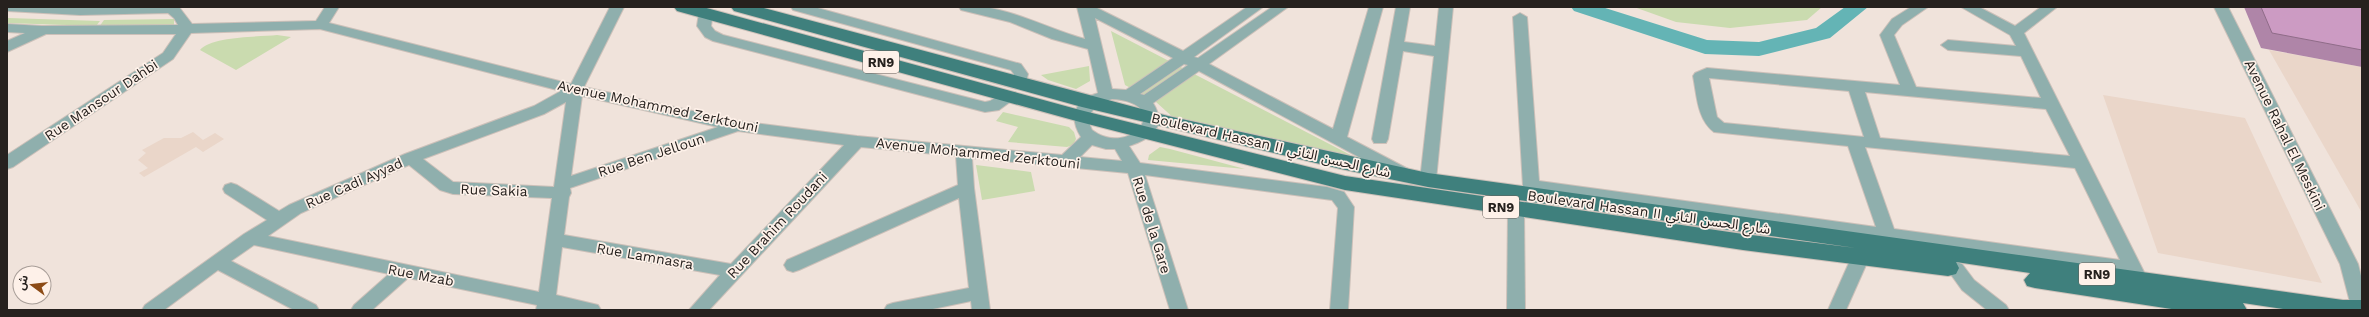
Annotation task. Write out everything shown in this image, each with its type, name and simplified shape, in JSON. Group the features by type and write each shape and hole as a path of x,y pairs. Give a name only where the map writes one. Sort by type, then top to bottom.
{"main road":[{"name":"Boulevard Hassan II شارع الحسن الثاني","path":"683,7 1015,90 1092,104 1287,151 1428,180 1861,256 2236,310"},
{"name":"Boulevard Hassan II شارع الحسن الثاني","path":"740,7 811,27 1015,90"},
{"name":"Boulevard Hassan II شارع الحسن الثاني","path":"1148,117 1345,183 1525,197 2137,274 2343,309 2359,307"}],"street":[{"path":"7,7 80,11 171,8 181,14 187,29"},
{"path":"320,25 332,7"},
{"path":"546,305 556,240 575,90 618,7"},
{"path":"798,7 1016,67 1021,74 1015,90"},
{"path":"966,7 1015,19 1057,36 1094,46"},
{"path":"1085,7 1094,46 1092,104 1080,124 1090,137 1103,142 1119,144 1134,140 1148,117 1199,65 1281,7"},
{"path":"1085,7 1199,65 1408,176"},
{"path":"1129,95 1256,7"},
{"path":"1338,139 1376,7"},
{"path":"1380,139 1403,7"},
{"path":"1428,180 1446,7"},
{"path":"1910,91 1887,35 1897,22 1921,7"},
{"path":"1968,7 2016,32 2137,274"},
{"path":"2016,32 2050,7"},
{"name":"Avenue Rahal El Meskini","path":"2221,7 2271,105 2348,264 2359,307"},
{"path":"811,27 825,14"},
{"path":"1516,310 1525,197 1520,17"},
{"name":"Avenue Mohammed Zerktouni","path":"42,30 187,29 320,25 575,90 738,126 857,141 964,150 1134,168 1275,186 1338,196 1346,207 1339,310"},
{"path":"7,28 42,30"},
{"name":"Rue Mansour Dahbi","path":"7,163 168,56 187,29"},
{"path":"7,47 42,30"},
{"path":"1948,45 2026,52"},
{"path":"1397,46 1441,52"},
{"path":"2051,104 1707,73 1700,76 1709,117 1712,122 1720,128 2081,163"},
{"path":"1855,86 1874,143"},
{"name":"Rue Cadi Ayyad","path":"151,310 279,218 310,201 412,158 527,115 575,90"},
{"name":"RN9","path":"1092,104 1129,95 1148,117"},
{"name":"Rue Ben Jelloun","path":"563,188 738,126"},
{"path":"1066,161 1090,137"},
{"name":"Rue Brahim Roudani","path":"698,310 733,271 857,141"},
{"path":"1855,142 1887,234"},
{"name":"Rue de la Gare","path":"1119,144 1134,168 1179,310"},
{"path":"893,310 980,302 966,188 964,150"},
{"name":"Rue Sakia","path":"412,158 446,186 453,188 563,188"},
{"path":"793,265 966,188"},
{"path":"232,190 279,218"},
{"path":"1525,197 1887,234 2137,274"},
{"name":"Rue Mzab","path":"250,238 546,305 592,310"},
{"name":"Rue Lamnasra","path":"556,240 733,271"},
{"path":"1837,310 1861,256"},
{"path":"217,262 310,310"},
{"name":"Avenue Rahal El Meskini","path":"2348,264 2362,282"},
{"path":"1956,269 1968,285 2000,310"},
{"path":"360,310 403,272"}],"shaded area":[{"path":"2269,50 2362,67 2362,213"},
{"path":"2103,95 2245,118 2322,283 2158,253"},
{"path":"193,132 203,140 215,133 224,139 203,152 196,147 144,177 139,173 148,168 138,160 146,153 142,150 164,138 181,138"}],"green space":[{"path":"1634,7 1822,7 1807,20 1730,28 1676,22"},
{"path":"8,18 100,21 96,26 7,23"},
{"path":"174,19 174,25 99,27 104,20"},
{"path":"1111,31 1368,164 1176,120 1156,102 1125,85"},
{"path":"277,35 291,37 236,70 200,50 206,45 224,40"},
{"path":"1089,66 1090,81 1076,89 1048,80 1041,75"},
{"path":"1003,112 1069,127 1074,132 1076,139 1073,145 1067,147 1008,142 1018,127 996,121"},
{"path":"1160,147 1245,169 1148,160 1149,155"},
{"path":"976,165 1031,172 1035,191 982,200"}],"building":[{"path":"2261,7 2362,7 2362,50 2272,33"}],"waterway":[{"path":"1581,7 1705,47 1759,49 1823,33 1858,7"}]}
